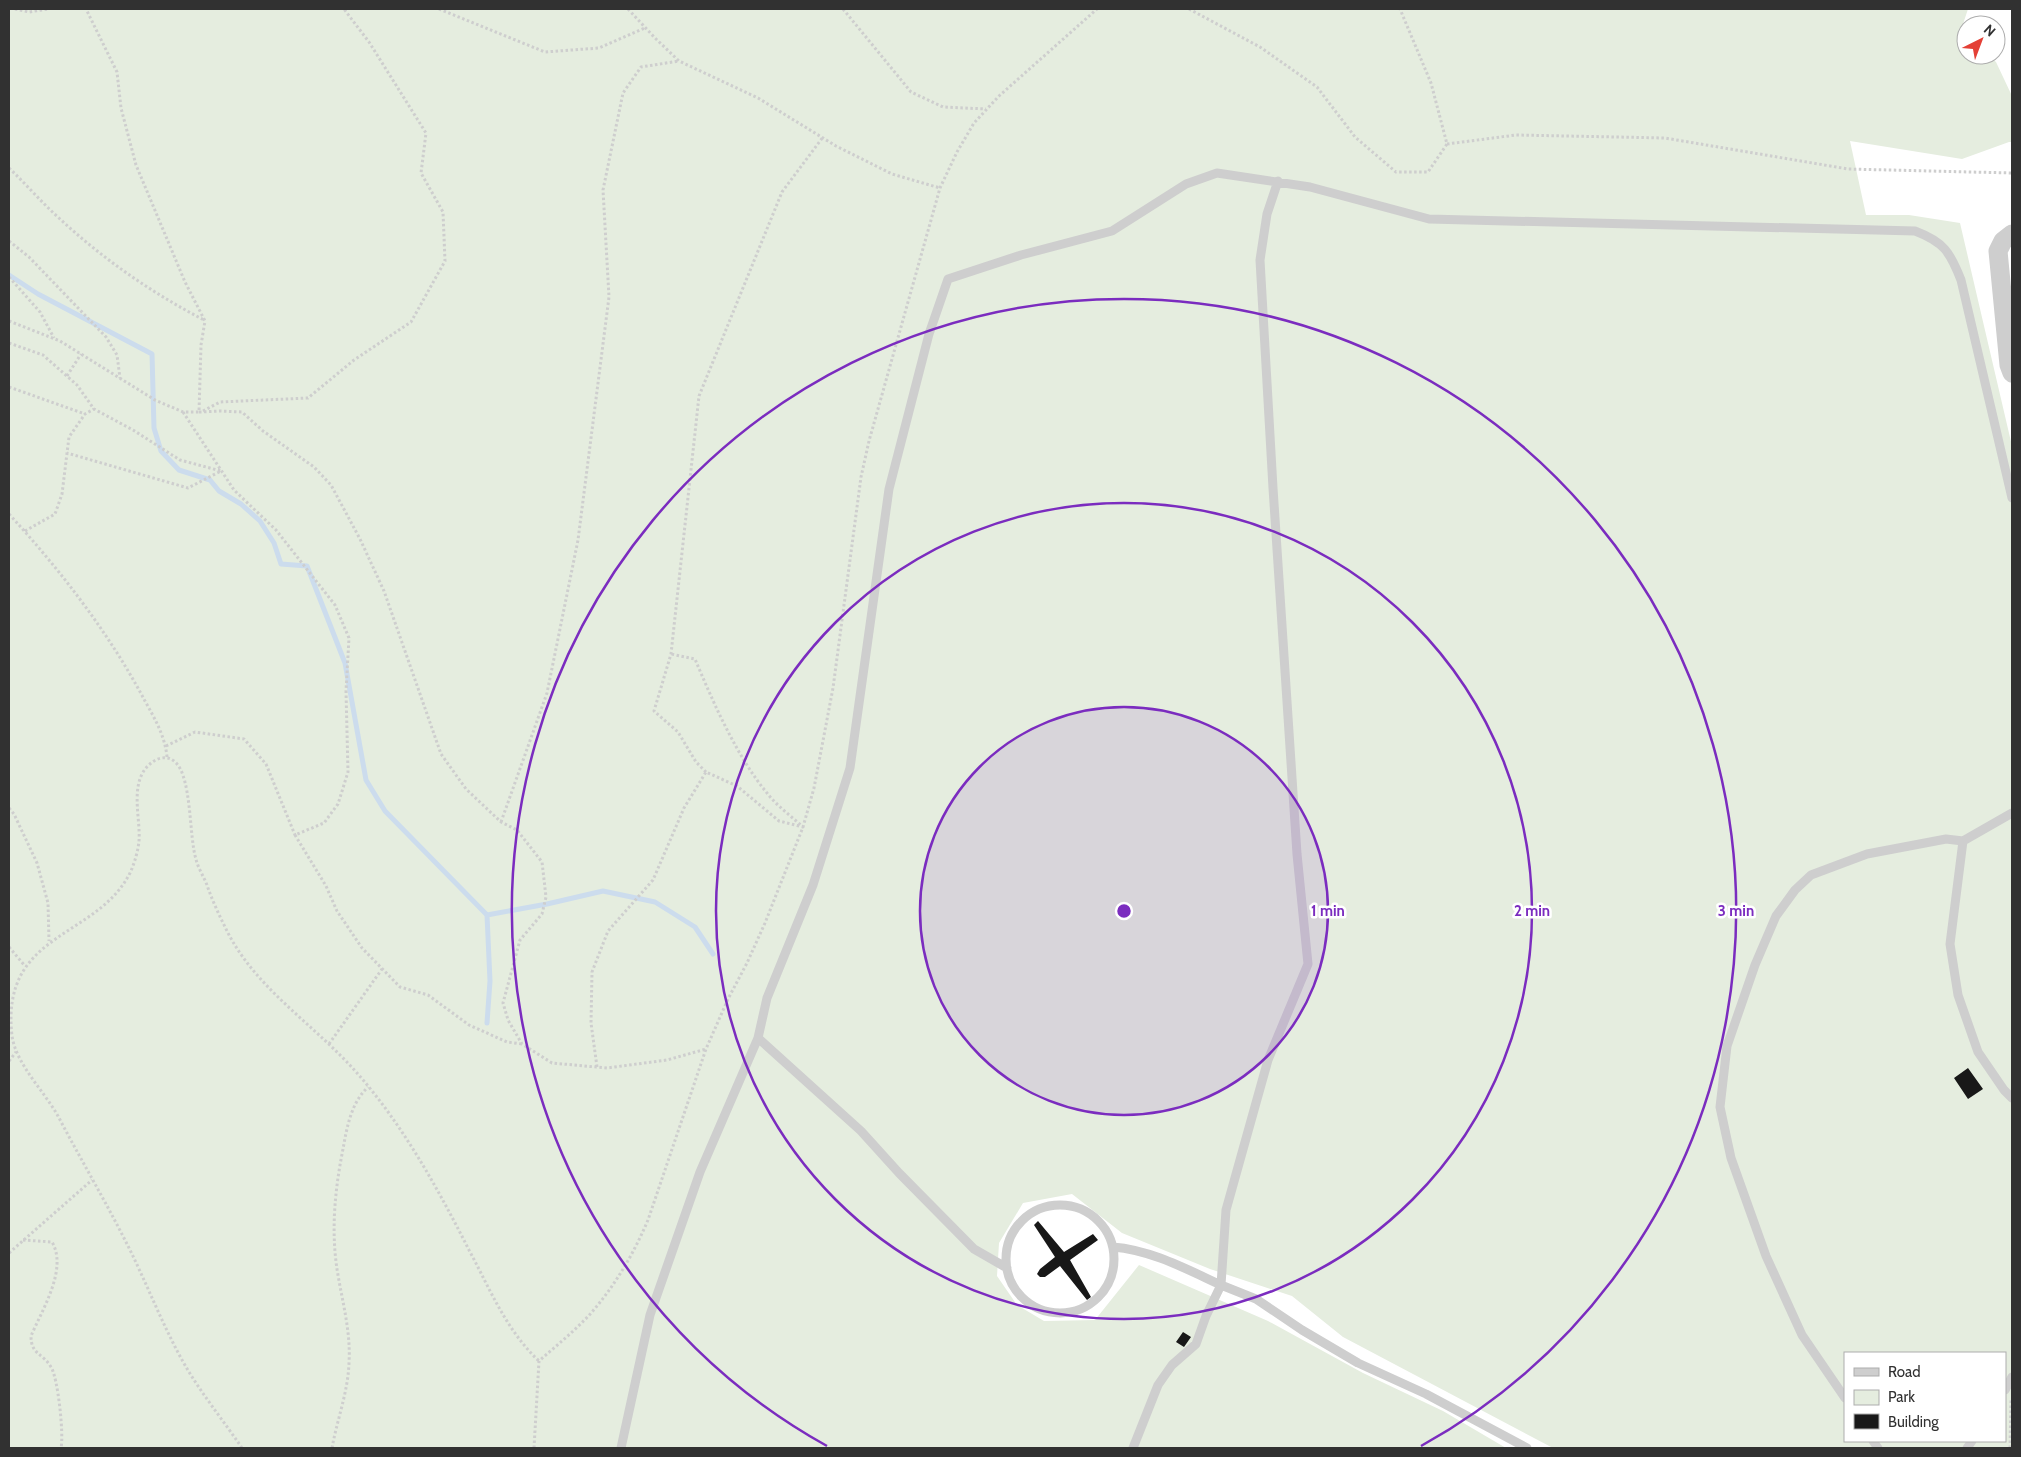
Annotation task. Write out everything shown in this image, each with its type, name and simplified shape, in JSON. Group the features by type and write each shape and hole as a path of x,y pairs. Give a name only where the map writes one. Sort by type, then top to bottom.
{"street":[{"path":"2012,234 2004,241 1998,251 2009,365 2012,373"}],"lane":[{"path":"621,1448 650,1315 700,1172 758,1038 767,998 813,885 850,768 889,489 929,334 948,279 1021,254 1112,232 1186,184 1217,173 1310,187 1429,219 1916,230 1933,237 1951,255 1961,280 2012,498"},
{"path":"1133,1448 1158,1385 1172,1365 1196,1344 1220,1285 1226,1210 1268,1060 1308,964 1295,825 1260,260 1267,214 1278,181"},
{"path":"1844,1397 1802,1335 1766,1256 1731,1158 1720,1107 1727,1046 1754,965 1776,916 1795,890 1812,875 1867,854 1946,839 1963,841 2012,813"},
{"path":"1963,841 1950,944 1958,995 1978,1052 2004,1090 2012,1098"},
{"path":"758,1038 862,1131 899,1173 974,1249 1007,1268"},
{"path":"1059,1205 1077,1208 1093,1216 1106,1230 1113,1247 1114,1264 1110,1281 1101,1295 1088,1306 1071,1312 1054,1313 1037,1308 1023,1298 1012,1284 1007,1268 1007,1250 1013,1232 1025,1218 1041,1209 1059,1205"},
{"path":"1113,1247 1125,1248 1164,1259 1220,1285 1256,1299 1302,1330 1358,1363 1426,1394 1527,1448"}],"path":[{"path":"15,9 29,12 48,9"},
{"path":"86,9 117,72 121,108 136,165 184,282 205,321 201,345 200,412"},
{"path":"200,412 220,402 308,398 354,360 412,322 445,261 443,212 421,173 426,134 369,42 344,9"},
{"path":"440,9 545,52 599,48 645,28"},
{"path":"628,9 679,61 758,98 823,137 892,174 940,188"},
{"path":"843,9 911,92 943,107 987,109"},
{"path":"538,1361 591,1313 611,1288 637,1245 648,1220 706,1049 765,923 803,827 814,788 833,688 861,477 869,441 940,188 957,152 974,123 999,96 1097,9"},
{"path":"1189,9 1260,47 1317,87 1355,137 1396,172 1428,172 1447,144 1516,134 1664,138 1848,169 2012,173"},
{"path":"1400,9 1431,83 1447,144"},
{"path":"501,822 547,693 578,540 609,297 603,190 623,93 641,67 679,61"},
{"path":"803,827 779,821 737,786 706,772 696,762 678,732 654,712 671,654 699,396 782,192 823,137"},
{"path":"9,168 60,219 131,276 205,321"},
{"path":"9,241 29,257 106,337 117,355 120,378"},
{"path":"9,277 40,312 55,339"},
{"path":"9,321 55,339 155,400 182,412 242,412 263,431 314,467 331,486 360,538 384,591 441,754 466,789 501,822 517,830 542,862 546,897 542,914 520,940 503,1003 508,1020 522,1044"},
{"path":"9,343 43,355 77,385 94,409 133,430 180,460 221,471"},
{"path":"68,376 81,354"},
{"path":"9,387 85,414"},
{"path":"25,532 55,514 62,494 69,437 85,414 94,409"},
{"path":"182,412 234,490 276,530 312,574 334,604 349,638 346,691 348,772 338,804 324,824 295,835"},
{"path":"67,452 188,488 221,471"},
{"path":"9,514 77,594 127,666 161,732 166,746 166,757"},
{"path":"671,654 694,659 740,752 767,793 803,827"},
{"path":"166,746 195,732 244,739 266,764 295,835 326,886 342,918 362,948 400,987 428,996 469,1026 506,1042 522,1044 552,1063 607,1068 667,1060 706,1049"},
{"path":"242,1448 189,1372 164,1326 128,1246 52,1105 16,1052 12,1038 10,1015 12,998 17,980 25,966 39,949 100,906 120,889 130,872 137,855 140,836 136,804 139,784 147,768 156,759 166,757 175,761 181,770 190,817 195,859 229,935 251,968 358,1074 394,1122 430,1178 513,1334 538,1361 534,1448"},
{"path":"597,1067 591,1023 592,972 608,932 653,880 684,808 706,772"},
{"path":"9,808 14,814 37,864 48,903 49,941"},
{"path":"9,947 25,966"},
{"path":"329,1044 382,969"},
{"path":"9,1061 16,1052"},
{"path":"332,1448 348,1382 350,1363 349,1338 335,1249 335,1198 342,1150 351,1114 358,1098 368,1087"},
{"path":"9,1253 92,1180"},
{"path":"23,1240 52,1242 58,1251 58,1266 53,1284 31,1336 31,1345 37,1354 46,1359 53,1369 60,1414 61,1448"},
{"path":"2010,1448 2012,1378"}],"green space":[{"path":"9,9 1968,9 1966,15 1956,15 1956,65 1997,65 2012,96 2012,142 1962,159 1850,141 1866,215 1909,215 1960,223 2012,446 2012,1448 1553,1448 1343,1337 1292,1296 1210,1269 1122,1233 1072,1194 1023,1203 999,1243 997,1276 1017,1305 1044,1321 1095,1320 1139,1265 1268,1321 1363,1373 1443,1411 1506,1448 9,1448"}],"building":[{"path":"1968,1068 1983,1089 1968,1099 1954,1078"},
{"path":"1038,1221 1064,1252 1093,1234 1098,1240 1070,1260 1091,1297 1087,1300 1060,1266 1045,1277 1040,1277 1037,1274 1040,1269 1055,1257 1034,1225"},
{"path":"1183,1332 1191,1337 1184,1347 1176,1342"}],"waterway":[{"path":"9,275 38,294 152,354 154,428 161,451 179,470 210,480 219,491 241,504 260,521 274,543 281,564 307,566 345,663 366,780 385,811 487,915 490,981 487,1023"},
{"path":"487,915 603,891 655,902 695,927 713,954"}]}
